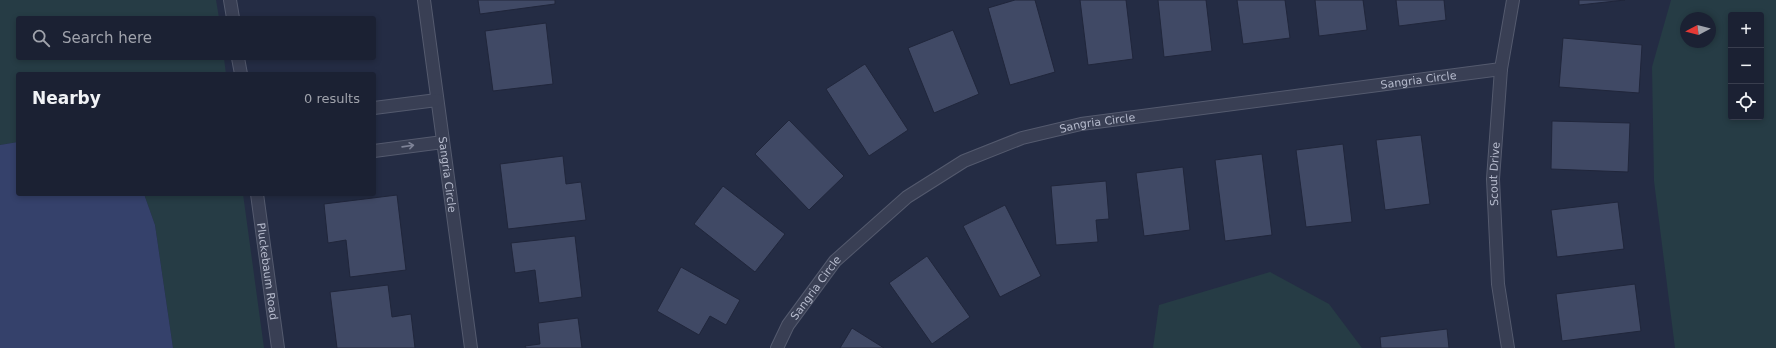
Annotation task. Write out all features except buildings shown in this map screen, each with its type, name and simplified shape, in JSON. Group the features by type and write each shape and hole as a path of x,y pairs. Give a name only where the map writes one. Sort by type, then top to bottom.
{"street":[{"path":"230,0 233,16"},
{"name":"Sangria Circle","path":"424,0 471,348"},
{"name":"Scout Drive","path":"1508,348 1498,284 1493,179 1501,69 1513,0"},
{"path":"238,60 240,72"},
{"name":"Sangria Circle","path":"777,348 788,325 835,261 907,197 964,161 1022,138 1081,124 1501,69"},
{"path":"376,108 437,100"},
{"path":"376,151 443,142"},
{"name":"Pluckebaum Road","path":"257,196 278,348"}],"shaded area":[{"path":"0,0 216,0 219,16 16,16 16,60 224,60 226,72 16,72 16,142 0,145"},
{"path":"1671,0 1776,0 1776,348 1675,348 1654,181 1652,67"},
{"path":"145,196 243,196 264,348 173,348 155,225"},
{"path":"1270,272 1329,304 1362,348 1153,348 1159,305"}],"water":[{"path":"16,142 16,196 145,196 155,225 173,348 0,348 0,145"}]}
